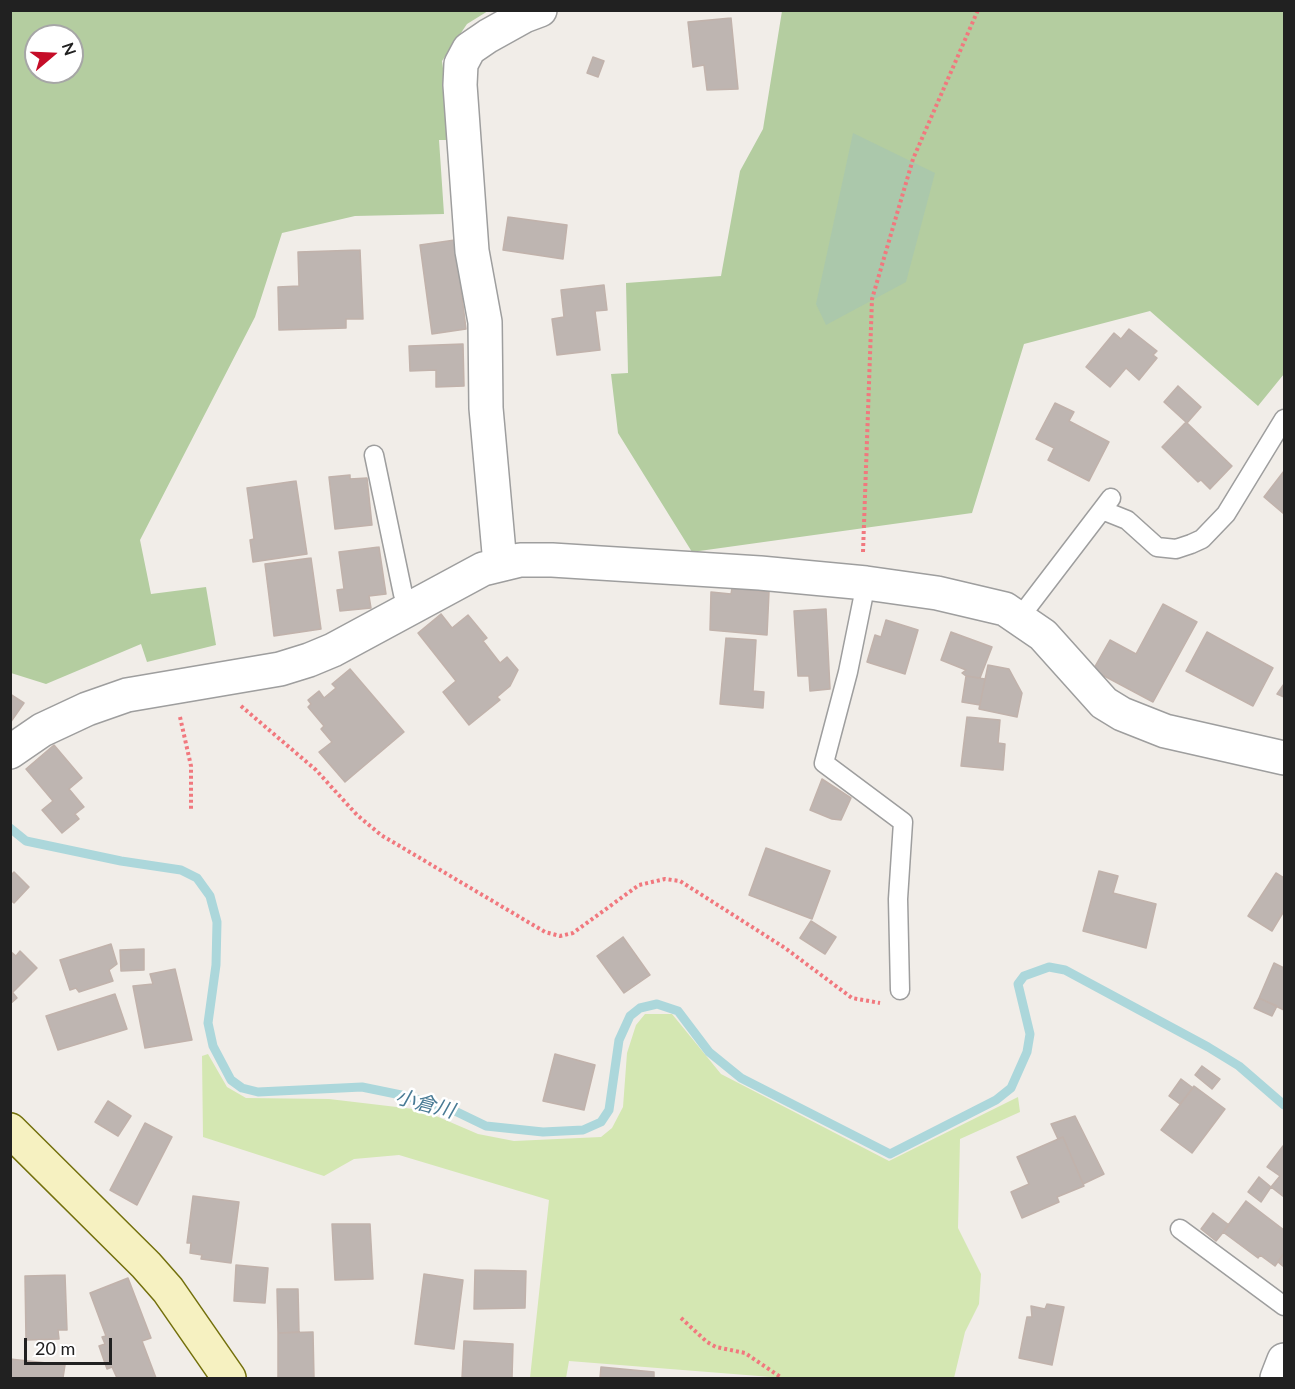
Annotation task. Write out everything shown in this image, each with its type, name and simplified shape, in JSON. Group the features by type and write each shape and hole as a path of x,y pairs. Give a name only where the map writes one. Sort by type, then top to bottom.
{"street":[{"path":"500,564 486,408 485,322 472,251 460,85 461,64 469,49 488,36 540,10"},
{"path":"10,752 42,730 87,709 127,695 280,669 309,660 333,650 461,580 500,564 520,560 552,560 760,573 864,573 1005,609 1020,617 1043,635 1104,703 1122,714 1165,731 1284,758"},
{"path":"10,1130 146,1265 168,1290 223,1376"},
{"path":"1277,1378 1284,1360"}],"lane":[{"path":"1020,617 1106,504 1157,547 1176,549 1196,542 1226,514 1284,419"},
{"path":"374,455 403,594 410,608"},
{"path":"864,573 848,672 824,763 903,822 898,899 900,990"},
{"path":"1180,1229 1284,1306"}],"path":[{"path":"864,573 872,299 913,159 978,10"},
{"path":"217,680 227,694 316,770 357,815 381,835 545,932 560,936 573,933 639,885 665,879 680,881 785,948 852,998 881,1003 893,997 900,990"},
{"path":"172,686 191,766 191,811"},
{"path":"681,1318 707,1342 716,1347 745,1353 782,1378"}],"green space":[{"path":"11,11 488,11 467,24 442,61 453,140 439,140 444,214 355,216 282,233 255,317 140,540 151,594 206,587 216,645 147,662 141,644 46,684 11,673"},
{"path":"782,11 1284,11 1284,374 1258,406 1150,311 1024,344 972,513 692,552 618,433 611,374 628,373 626,283 721,276 740,171 763,129"},
{"path":"853,133 935,173 906,282 826,325 816,304"},
{"path":"645,1014 672,1014 721,1074 889,1161 1018,1097 1020,1112 960,1139 958,1228 981,1274 979,1304 965,1332 954,1378 784,1378 569,1361 566,1378 530,1378 549,1200 399,1155 354,1159 324,1176 203,1137 202,1056 208,1054 227,1087 246,1098 329,1099 422,1110 478,1134 514,1141 601,1137 612,1128 623,1107 627,1053 636,1025"}],"building":[{"path":"731,18 738,89 707,90 704,65 693,67 688,22"},
{"path":"593,57 604,61 598,77 587,73"},
{"path":"508,217 567,225 563,259 503,250"},
{"path":"455,240 466,329 432,334 420,245"},
{"path":"360,250 363,319 346,319 346,328 279,330 278,287 299,286 298,252"},
{"path":"604,285 607,310 595,311 600,350 557,355 552,319 564,317 561,290"},
{"path":"1129,329 1157,351 1153,355 1157,358 1139,380 1126,368 1110,387 1086,367 1114,333 1121,339"},
{"path":"463,344 464,386 436,387 436,370 410,371 409,346"},
{"path":"1178,386 1201,407 1187,423 1164,402"},
{"path":"1055,403 1074,412 1069,421 1109,442 1089,481 1048,460 1054,448 1036,439"},
{"path":"1186,422 1232,466 1210,489 1201,480 1198,482 1162,447"},
{"path":"1284,471 1284,514 1264,497"},
{"path":"350,475 350,479 367,478 372,525 335,529 329,477"},
{"path":"296,481 307,554 253,562 250,540 254,539 247,488"},
{"path":"379,547 386,594 369,596 371,608 340,611 337,590 344,589 339,552"},
{"path":"311,558 321,629 274,636 265,564"},
{"path":"732,588 769,592 767,635 710,630 711,592 731,594"},
{"path":"1163,604 1197,622 1153,702 1093,670 1110,640 1136,654"},
{"path":"826,609 830,689 810,691 809,676 798,676 794,611"},
{"path":"441,614 452,628 468,615 487,638 483,641 500,663 507,657 518,670 510,686 497,697 500,700 469,725 443,692 456,681 418,633"},
{"path":"886,620 918,630 905,674 867,662 875,635 881,637"},
{"path":"951,632 992,647 980,678 966,676 962,673 966,670 941,660"},
{"path":"1207,632 1273,668 1253,706 1186,671"},
{"path":"726,638 756,640 753,691 764,692 763,708 720,704"},
{"path":"988,665 1009,669 1022,693 1017,717 979,709"},
{"path":"350,669 404,732 345,782 319,752 332,742 321,729 324,726 308,707 311,704 308,700 319,691 324,698 336,688 332,684"},
{"path":"966,676 985,679 980,705 962,702"},
{"path":"1284,684 1284,697 1277,694"},
{"path":"10,694 24,703 10,723"},
{"path":"967,717 1000,720 998,743 1005,744 1003,770 961,766"},
{"path":"54,745 82,778 69,789 84,807 75,814 79,819 62,833 42,810 53,801 26,769"},
{"path":"822,779 851,798 841,820 832,819 810,810"},
{"path":"766,848 830,871 812,919 749,895"},
{"path":"1099,871 1118,876 1113,893 1156,904 1146,948 1083,931"},
{"path":"14,872 29,887 14,903 10,900 10,876"},
{"path":"1276,873 1284,878 1284,911 1272,931 1248,916"},
{"path":"811,921 836,937 825,954 800,938"},
{"path":"623,937 650,975 624,993 597,956"},
{"path":"111,944 117,964 109,970 113,981 79,992 76,988 70,990 60,960"},
{"path":"144,949 144,970 121,971 120,950"},
{"path":"10,951 16,956 20,951 37,968 10,995"},
{"path":"1274,963 1284,968 1284,1010 1259,998"},
{"path":"175,969 192,1040 145,1048 133,986 153,984 150,974"},
{"path":"13,993 17,998 10,1004 10,995"},
{"path":"115,994 127,1029 58,1050 46,1016"},
{"path":"1259,998 1277,1006 1272,1016 1254,1008"},
{"path":"555,1054 595,1065 584,1110 543,1101"},
{"path":"1202,1066 1220,1079 1212,1089 1195,1075"},
{"path":"1181,1079 1193,1088 1180,1104 1169,1096"},
{"path":"1194,1086 1225,1109 1192,1153 1161,1130"},
{"path":"108,1101 131,1116 118,1136 95,1122"},
{"path":"1075,1116 1104,1174 1083,1184 1063,1137 1058,1139 1051,1124"},
{"path":"145,1123 172,1137 137,1205 110,1190"},
{"path":"1063,1137 1084,1186 1057,1197 1059,1202 1022,1218 1011,1192 1029,1184 1017,1157"},
{"path":"1283,1146 1284,1197 1271,1187 1280,1176 1267,1167"},
{"path":"1259,1177 1271,1187 1261,1202 1248,1192"},
{"path":"193,1196 239,1202 231,1263 201,1259 202,1255 190,1253 191,1243 187,1243"},
{"path":"1246,1201 1284,1230 1284,1253 1275,1266 1260,1255 1258,1258 1223,1232"},
{"path":"1213,1213 1229,1225 1216,1241 1201,1229"},
{"path":"332,1224 370,1224 373,1279 335,1280"},
{"path":"1284,1253 1284,1267 1278,1262"},
{"path":"236,1265 268,1268 265,1303 234,1301"},
{"path":"475,1270 526,1271 525,1308 474,1309"},
{"path":"424,1274 463,1280 454,1349 415,1344"},
{"path":"65,1275 67,1330 58,1330 59,1339 26,1340 25,1276"},
{"path":"128,1278 151,1338 142,1341 156,1378 117,1378 112,1367 107,1369 99,1346 105,1344 102,1337 106,1336 90,1293"},
{"path":"277,1289 298,1289 299,1332 278,1333"},
{"path":"1047,1304 1064,1307 1052,1365 1019,1358 1027,1317 1032,1317 1031,1306 1045,1309"},
{"path":"313,1332 314,1378 278,1378 278,1333"},
{"path":"464,1341 513,1344 512,1378 462,1378"},
{"path":"10,1359 65,1365 63,1378 10,1378"},
{"path":"601,1367 654,1372 654,1378 600,1378"}],"waterway":[{"name":"小倉川","path":"10,828 26,841 121,861 181,870 197,878 210,896 217,922 216,965 208,1023 213,1046 231,1080 242,1088 258,1092 362,1087 406,1096 457,1112 486,1126 543,1132 583,1130 601,1122 609,1110 619,1040 630,1016 640,1008 657,1004 678,1011 709,1052 741,1078 890,1154 996,1100 1011,1088 1027,1052 1030,1034 1018,984 1024,976 1049,967 1065,970 1208,1047 1239,1066 1284,1105"}]}
